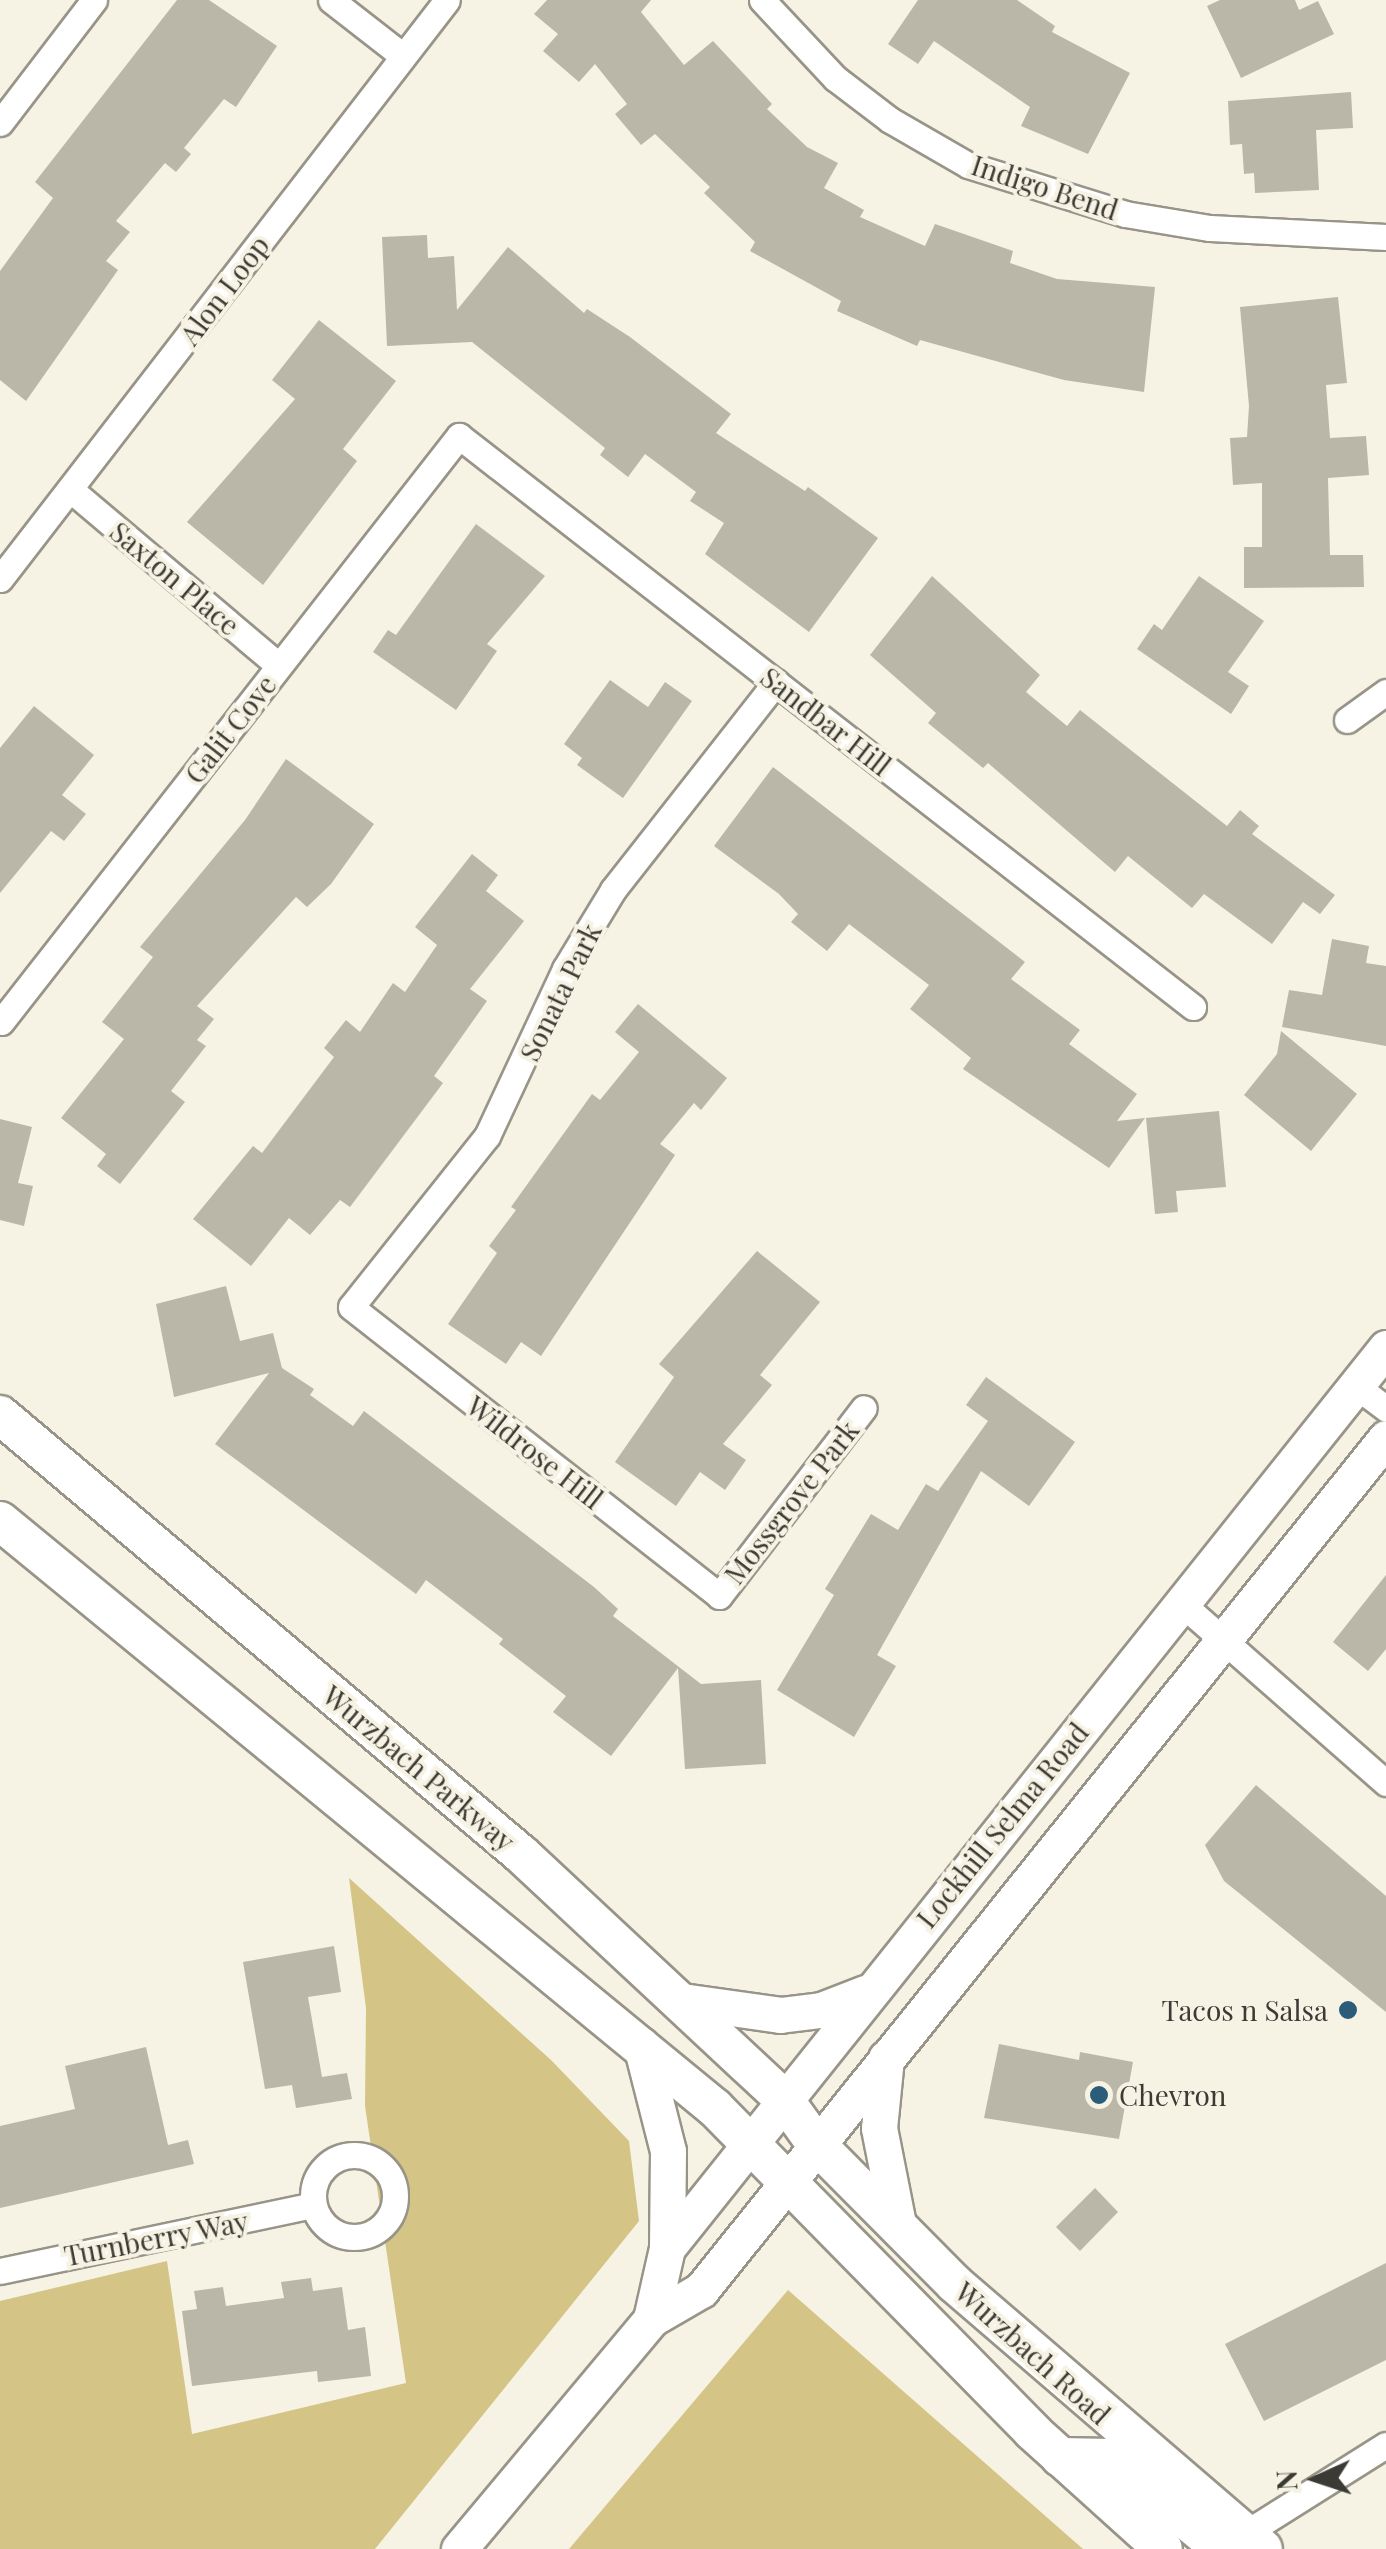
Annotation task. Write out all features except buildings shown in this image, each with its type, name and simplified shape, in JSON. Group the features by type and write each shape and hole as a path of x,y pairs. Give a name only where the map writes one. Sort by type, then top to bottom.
{"main road":[{"name":"Lockhill Selma Road","path":"651,2320 666,2248 866,1992 1386,1348"},
{"name":"Wurzbach Parkway","path":"0,1415 521,1854 783,2098 816,2144"},
{"name":"Lockhill Selma Road","path":"459,2549 651,2320 700,2290 886,2056 1226,1642 1386,1438"},
{"path":"0,1521 641,2045 751,2140 785,2185"},
{"path":"1045,1772 1085,1812"},
{"path":"682,2001 780,2015 820,2010 866,1992"},
{"path":"641,2045 668,2152 666,2248"},
{"path":"886,2056 879,2128 899,2229"},
{"name":"Wurzbach Road","path":"816,2144 899,2229 1112,2424 1251,2544"},
{"name":"Wurzbach Road","path":"785,2185 1060,2457 1163,2549"},
{"path":"1060,2457 1112,2458 1201,2538 1251,2544"}],"street":[{"path":"0,123 94,0"},
{"path":"330,0 403,56"},
{"name":"Alon Loop","path":"0,579 446,0"},
{"name":"Indigo Bend","path":"762,0 835,78 890,120 968,164 1124,214 1210,228 1386,237"},
{"name":"Galit Cove","path":"1,1022 459,436"},
{"name":"Sandbar Hill","path":"459,436 1193,1008"},
{"name":"Saxton Place","path":"70,490 279,666"},
{"name":"Sonata Park","path":"350,1307 487,1136 565,969 613,890 776,682"},
{"path":"1347,720 1386,692"},
{"name":"Wildrose Hill","path":"350,1307 719,1596"},
{"path":"1356,1386 1386,1409"},
{"name":"Mossgrove Park","path":"719,1596 864,1408"},
{"path":"1181,1603 1386,1783"},
{"name":"Turnberry Way","path":"0,2271 312,2206"},
{"path":"1251,2544 1386,2445"}],"shaded area":[{"path":"349,1878 551,2060 629,2141 639,2221 375,2549 0,2549 0,2301 167,2261 192,2434 406,2383 365,2106 366,2008"},
{"path":"788,2290 1083,2549 569,2549"}],"place":[{"name":"Tacos n Salsa","path":"1348,2010"},
{"name":"Chevron","path":"1099,2095"}]}
